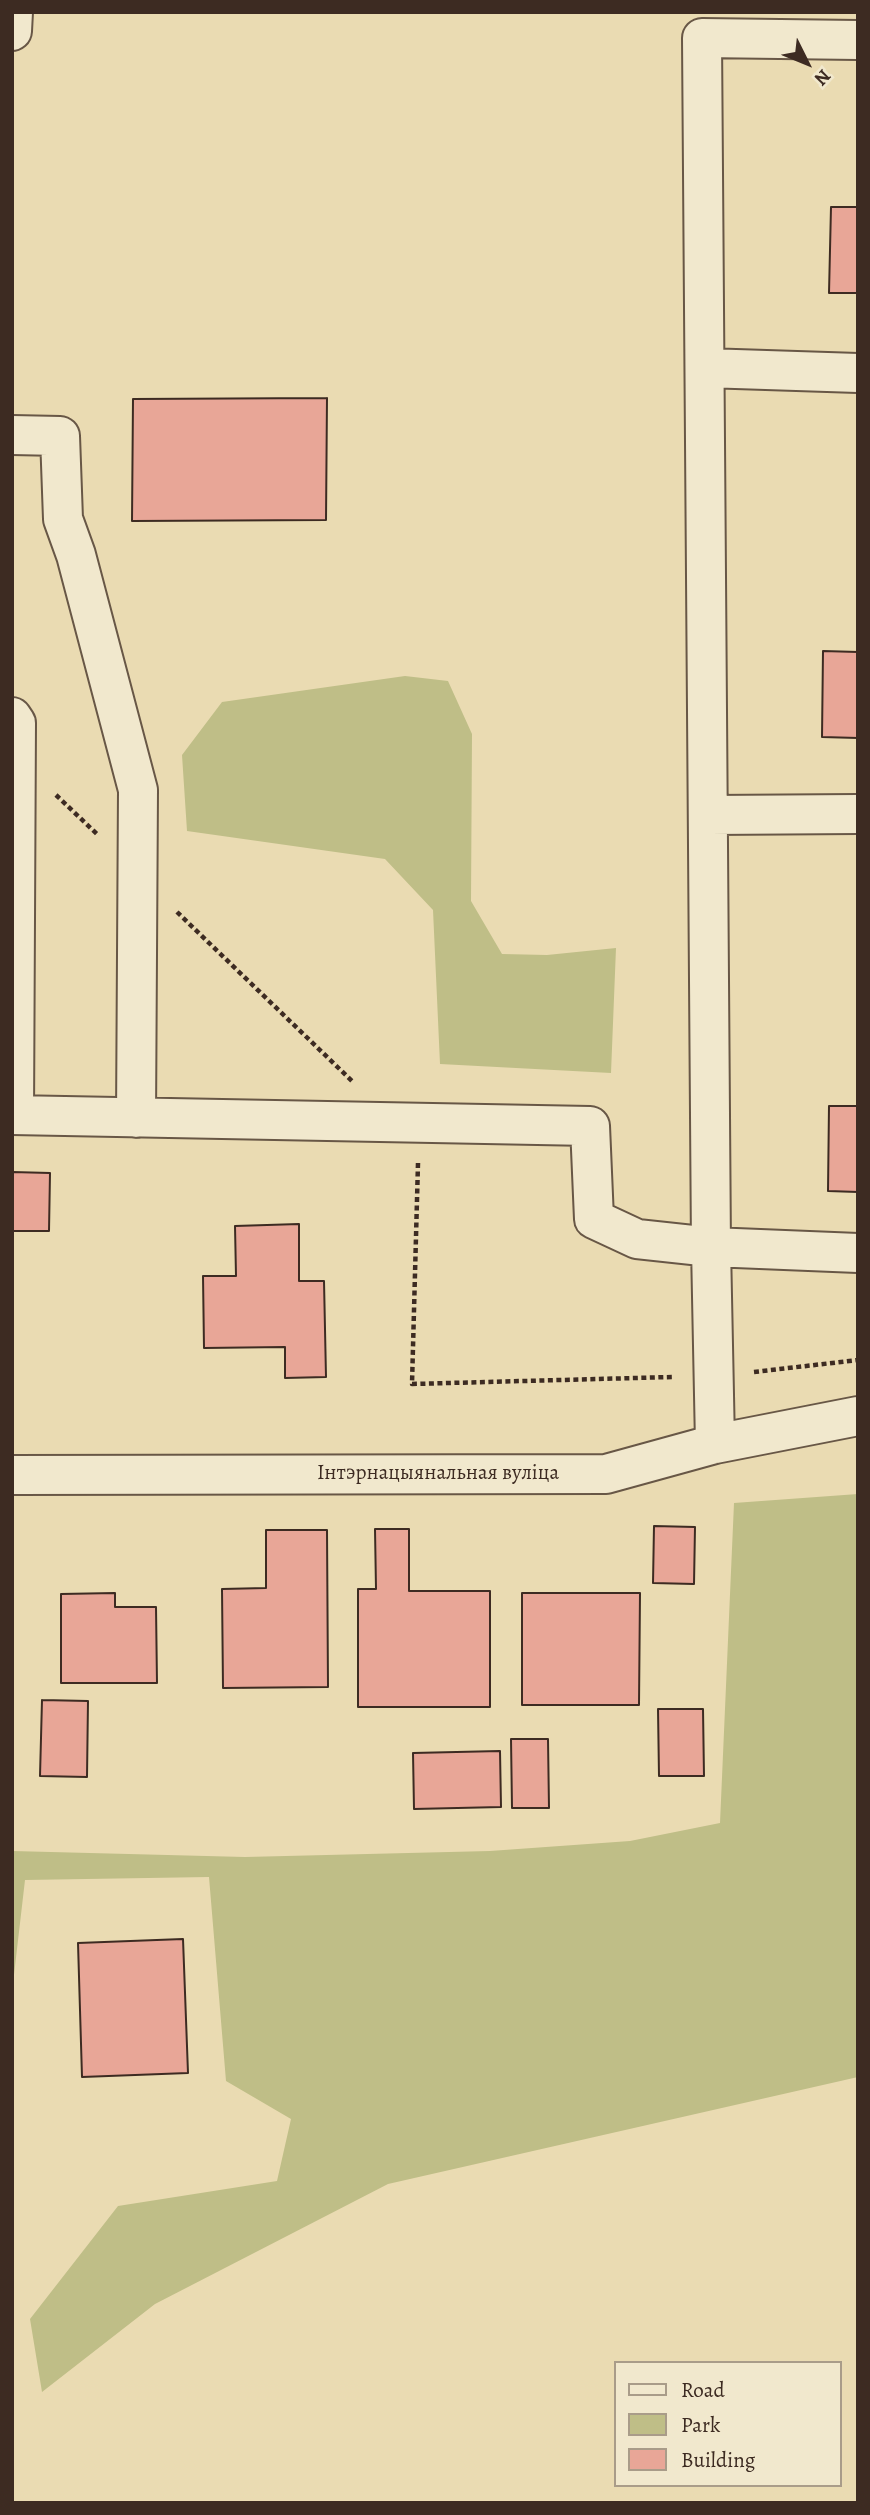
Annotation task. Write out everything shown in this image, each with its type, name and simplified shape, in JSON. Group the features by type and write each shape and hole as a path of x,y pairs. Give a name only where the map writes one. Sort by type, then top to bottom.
{"street":[{"path":"12,31 13,12"},
{"path":"716,1444 711,1247 710,815 702,38 858,40"},
{"path":"705,368 858,373"},
{"path":"12,435 60,436 63,519 76,555 138,790 135,1118"},
{"path":"12,717 16,723 13,1115 590,1126 594,1219 637,1239 711,1247 858,1253"},
{"path":"710,815 858,814"},
{"name":"Інтэрнацыянальная вуліца","path":"12,1475 606,1474 716,1444 858,1416"}],"path":[{"path":"715,1376 858,1360"}],"green space":[{"path":"405,676 448,681 472,734 471,901 502,954 547,955 616,948 611,1073 440,1064 433,910 385,859 187,831 182,755 222,702"},
{"path":"858,1494 858,2077 388,2184 155,2304 42,2392 30,2319 118,2206 277,2181 291,2119 226,2081 209,1877 25,1880 12,1992 12,1851 245,1857 490,1851 630,1841 720,1823 734,1503"}],"building":[{"path":"831,207 858,207 858,293 829,293"},
{"path":"327,398 326,520 132,521 133,399"},
{"path":"823,651 858,652 858,738 822,737"},
{"path":"829,1106 858,1106 858,1192 828,1191"},
{"path":"12,1172 50,1173 49,1231 12,1231"},
{"path":"299,1224 299,1281 324,1281 326,1377 285,1378 285,1347 204,1348 203,1276 236,1276 235,1226"},
{"path":"654,1526 695,1527 694,1584 653,1583"},
{"path":"375,1529 409,1529 409,1591 490,1591 490,1707 358,1707 358,1589 376,1589"},
{"path":"266,1530 327,1530 328,1687 223,1688 222,1589 266,1588"},
{"path":"115,1593 115,1607 156,1607 157,1683 61,1683 61,1594"},
{"path":"522,1593 640,1593 639,1705 522,1705"},
{"path":"42,1700 88,1701 87,1777 40,1776"},
{"path":"658,1709 703,1709 704,1776 659,1776"},
{"path":"511,1739 548,1739 549,1808 512,1808"},
{"path":"500,1751 501,1807 414,1809 413,1753"},
{"path":"183,1939 188,2073 82,2077 78,1943"}]}
